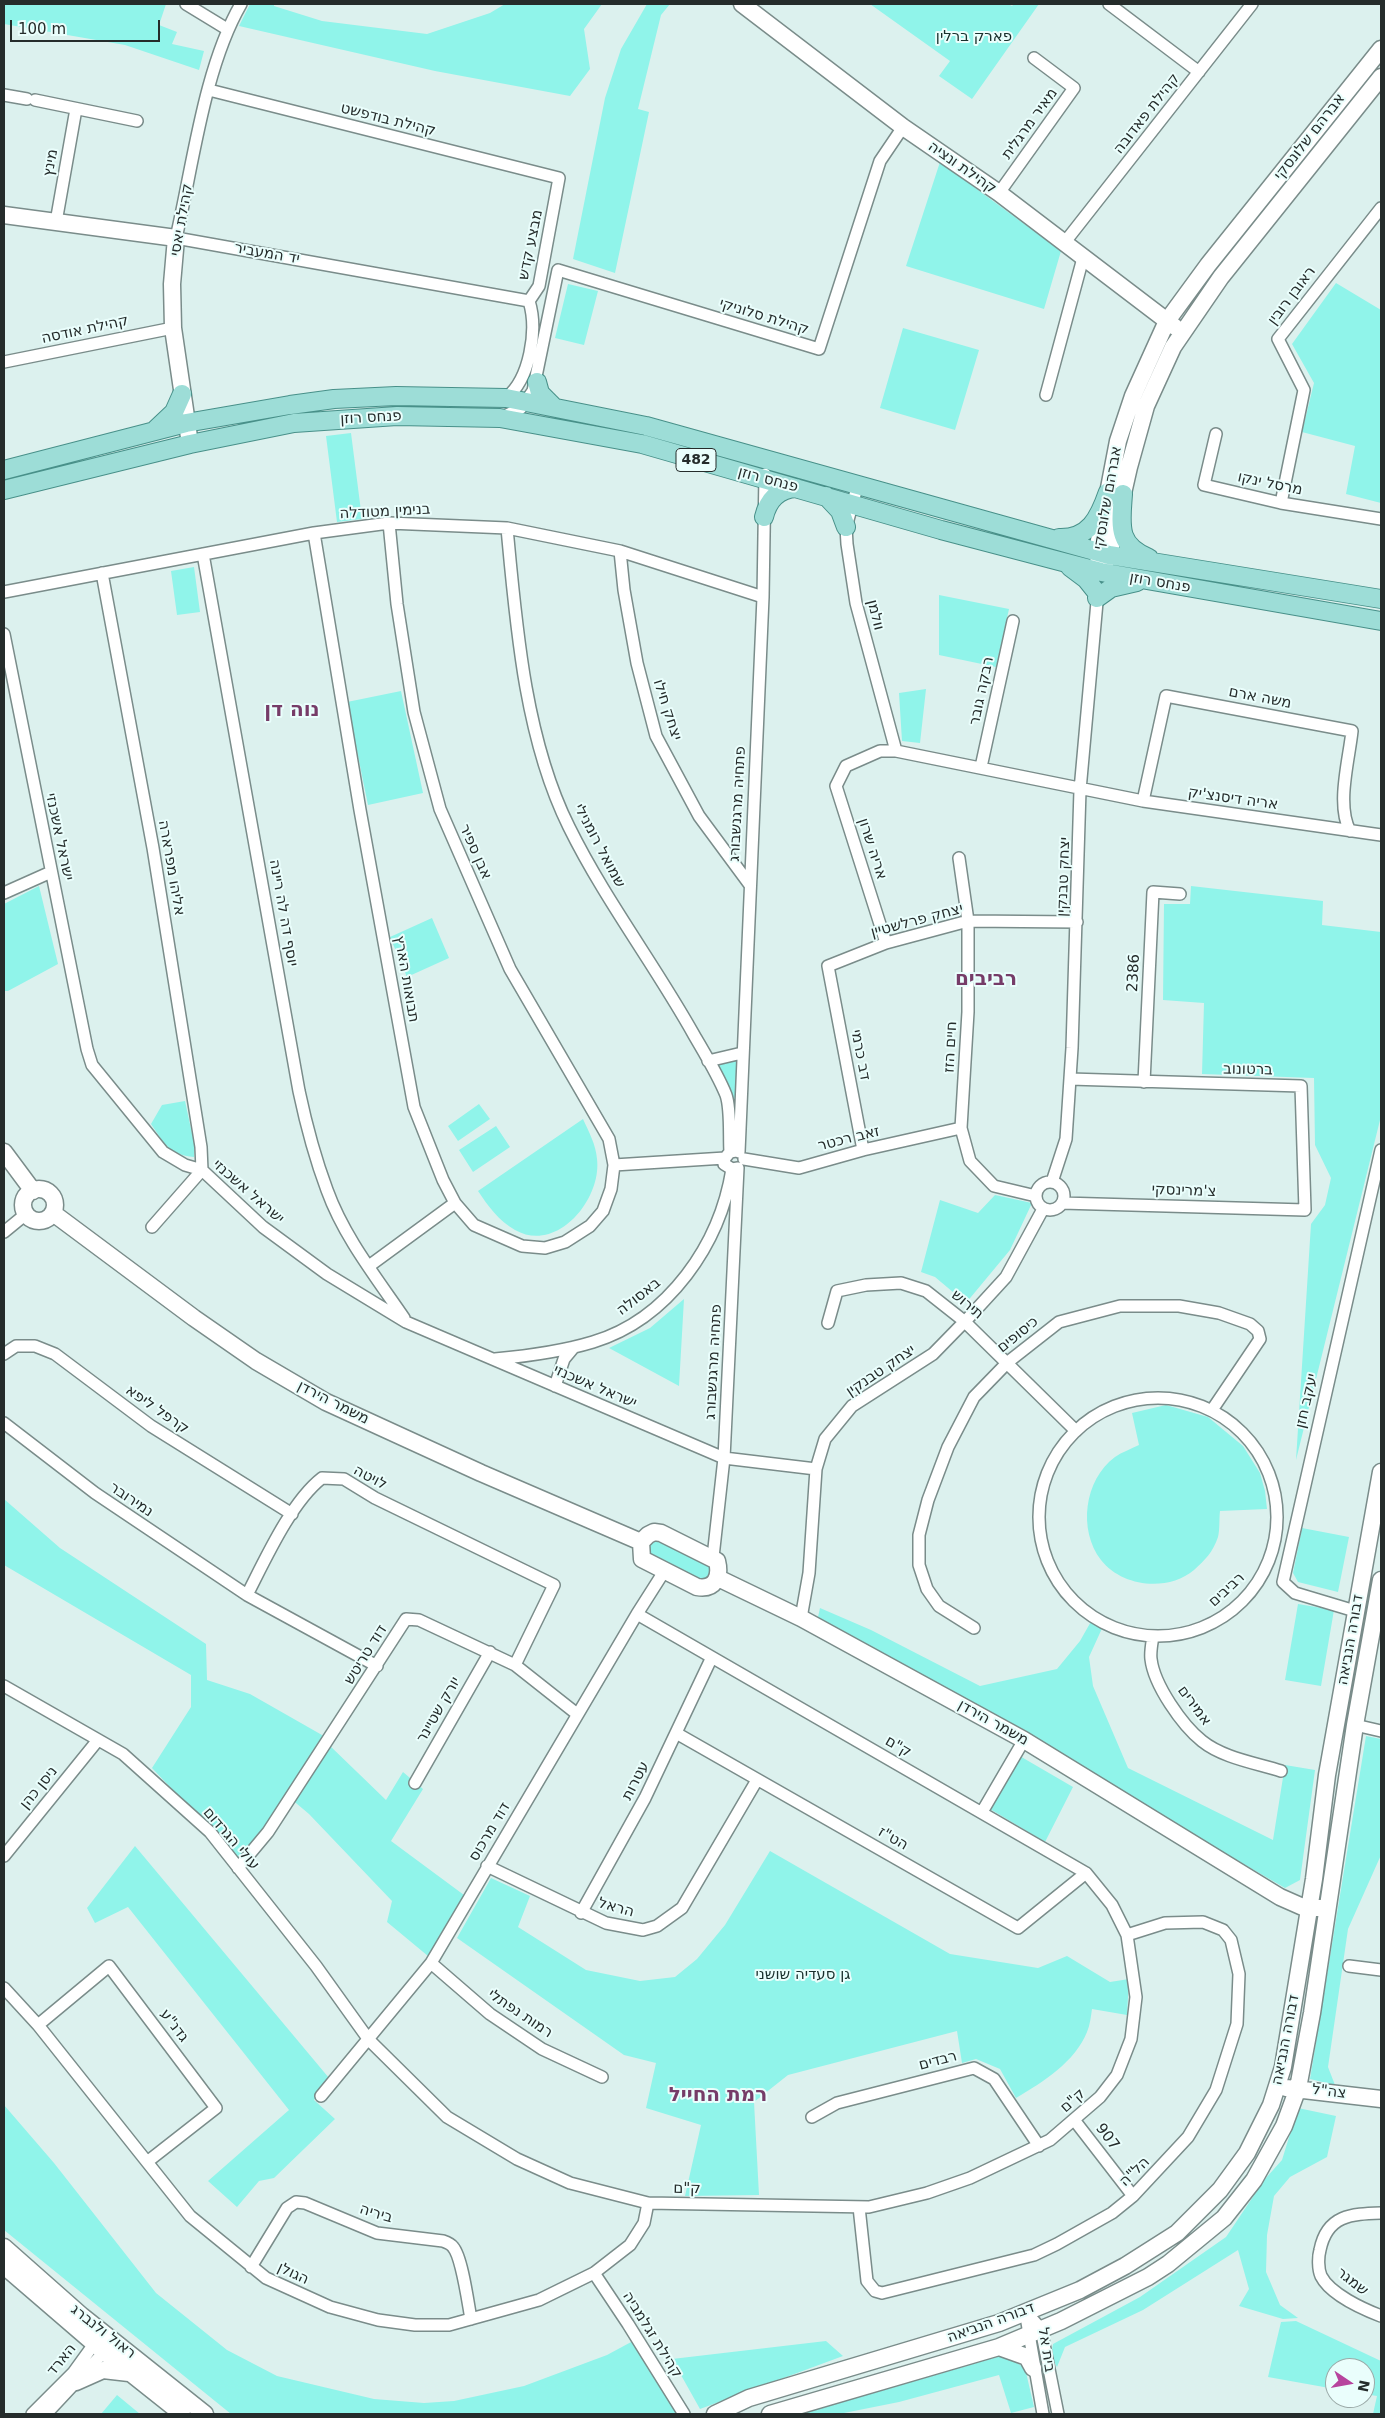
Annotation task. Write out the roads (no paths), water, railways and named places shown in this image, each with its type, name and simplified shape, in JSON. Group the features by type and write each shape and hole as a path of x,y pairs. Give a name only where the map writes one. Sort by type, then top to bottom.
{"main road":[{"path":"537,382 540,393 554,407"},
{"path":"154,430 174,412 182,394"},
{"name":"פנחס רוזן","path":"4,470 186,423 334,399 404,396 506,398 646,426 1103,553 1170,566 1381,599"},
{"name":"פנחס רוזן","path":"4,490 190,444 294,424 397,416 500,418 642,444 941,530 1101,572 1381,621"},
{"path":"764,517 774,497 785,490 796,488"},
{"path":"1051,538 1074,538 1084,533 1097,520 1116,493"},
{"path":"1116,493 1122,532 1126,541 1136,552 1170,566"},
{"path":"826,496 840,511 846,527"},
{"path":"1058,560 1086,579 1097,596 1118,585 1147,581"}],"street":[{"path":"186,4 227,29"},
{"name":"קהילת יאסי","path":"190,444 173,328 172,284 176,238 209,90 227,29 241,4"},
{"name":"קהילת ונציה","path":"742,4 903,127 999,193 1182,332"},
{"path":"1109,4 1123,8 1199,72"},
{"name":"קהילת פאדובה","path":"1065,242 1252,4"},
{"name":"אברהם שלונסקי","path":"1116,493 1118,441 1133,396 1167,322 1208,265 1376,66 1381,48"},
{"name":"מאיר מרגלית","path":"999,193 1074,88 1034,58"},
{"name":"אברהם שלונסקי","path":"1101,572 1103,553 1116,493 1146,406 1159,375 1182,332 1221,277 1381,77"},
{"name":"קהילת בודפשט","path":"209,90 559,178"},
{"path":"4,95 136,120"},
{"name":"מינץ","path":"56,222 76,109"},
{"name":"קהילת סלוניקי","path":"558,270 819,350 880,161 903,127"},
{"name":"מבצע קדש","path":"506,398 518,387 526,368 533,328 533,315 529,301 539,286 559,178"},
{"name":"ראובן רובין","path":"1281,503 1304,390 1278,340 1381,208"},
{"name":"יד המעביר","path":"4,216 176,238 529,301"},
{"path":"1046,394 1083,258"},
{"name":"מבצע קדש","path":"500,418 521,408 537,382 558,270"},
{"name":"קהילת אודסה","path":"4,362 173,328"},
{"name":"מרסל ינקו","path":"1216,434 1204,485 1281,503 1381,519"},
{"name":"פתחיה מרגנשבורג","path":"713,1557 724,1458 735,1160 742,1053 763,597 765,480 761,458"},
{"name":"וולמן","path":"858,484 846,527 847,544 856,603 896,751"},
{"name":"בנימין מטודלה","path":"4,592 314,533 389,524 507,528 620,551 763,597"},
{"name":"אבן ספיר","path":"389,524 397,604 414,712 440,809 510,969 596,1114 609,1139 614,1165"},
{"name":"שמואל רומנילי","path":"507,528 516,628 535,724 548,776 569,827 636,941 678,1006 727,1097 735,1160"},
{"name":"תבואות הארץ","path":"314,533 360,810 414,1107 443,1180 455,1203 474,1225 497,1237 522,1246 545,1248 565,1242 590,1226 603,1211 611,1189 614,1165"},
{"name":"יצחק חילו","path":"620,551 624,590 637,663 656,736 699,816 729,854 750,885"},
{"name":"יוסף דה לה ריינה","path":"203,554 304,1116 327,1191 348,1234 406,1322"},
{"name":"יצחק טבנקין","path":"1052,1182 1066,1138 1077,922 1080,790 1097,596 1101,572"},
{"name":"אליהו מפרארה","path":"102,573 153,848 201,1147 202,1170"},
{"name":"רבקה גובר","path":"981,767 1013,621"},
{"name":"ישראל אשכנזי","path":"4,634 87,1050 92,1065 163,1152 185,1165 202,1170 263,1227 327,1274 406,1322 724,1458 816,1469"},
{"name":"משה ארם","path":"1143,801 1166,696 1352,731 1343,804 1344,819 1350,831"},
{"name":"אריה שרון","path":"886,943 836,786 846,766 880,750 896,751"},
{"path":"896,751 981,767 1080,790"},
{"name":"אריה דיסנצ'יק","path":"1080,790 1143,801 1381,835"},
{"path":"729,854 751,855"},
{"name":"חיים הזז","path":"959,858 968,921 968,1012 961,1128 970,1161 994,1186 1036,1196"},
{"path":"4,893 51,872"},
{"name":"2386","path":"1144,1082 1153,892 1180,894"},
{"name":"יצחק פרלשטיין","path":"828,966 886,943 968,921 1077,922"},
{"name":"דב כרמי","path":"828,966 863,1150"},
{"path":"708,1061 742,1053"},
{"name":"ברטונוב","path":"1070,1079 1301,1086 1304,1210"},
{"name":"זאב רכטר","path":"614,1165 735,1160 799,1168 863,1150 961,1128"},
{"name":"יעקב חזן","path":"1356,1611 1295,1594 1283,1582 1381,1150"},
{"path":"4,1152 33,1191"},
{"name":"באסולה","path":"492,1359 542,1355 594,1342 625,1328 657,1306 687,1275 703,1251 728,1193 735,1160"},
{"path":"152,1227 202,1170"},
{"path":"1052,1182 1062,1190 1062,1202 1052,1210 1043,1209 1038,1204 1036,1192 1043,1184 1052,1182"},
{"path":"42,1189 51,1194 55,1203 53,1213 45,1220 40,1221 30,1218 26,1214 25,1198 33,1191 42,1189"},
{"name":"צ'מרינסקי","path":"1062,1202 1304,1210"},
{"path":"369,1266 455,1203"},
{"name":"יצחק טבנקין","path":"801,1618 809,1573 816,1469 825,1439 852,1406 934,1354 1006,1277 1043,1209"},
{"name":"משמר הירדן","path":"53,1213 194,1318 256,1361 326,1402 481,1473 641,1542"},
{"path":"4,1232 26,1214"},
{"name":"תירוש","path":"828,1323 837,1291 866,1285 901,1283 926,1291 964,1321 1008,1362 1076,1431"},
{"name":"כיסופים","path":"974,1628 939,1606 927,1588 919,1565 919,1535 928,1500 948,1447 974,1397 1008,1362 1059,1322 1120,1306 1178,1306 1219,1314 1250,1324 1258,1331 1260,1339 1212,1410"},
{"name":"קרפל ליפא","path":"4,1354 16,1346 34,1346 55,1354 151,1426 266,1500 292,1514"},
{"path":"556,1386 564,1359 574,1347"},
{"name":"רביבים","path":"1159,1398 1212,1410 1241,1430 1266,1464 1277,1505 1274,1547 1260,1580 1247,1596 1218,1620 1180,1634 1153,1636 1094,1617 1066,1596 1045,1564 1037,1515 1046,1480 1059,1452 1076,1431 1114,1406 1159,1398"},
{"name":"נמירובר","path":"4,1423 95,1493 246,1595"},
{"name":"דבורה הנביאה","path":"715,2414 749,2398 999,2323 1080,2290 1125,2266 1183,2227 1220,2190 1247,2153 1261,2128 1277,2089 1283,2066 1311,1903 1327,1775 1381,1472"},
{"name":"לויטה","path":"246,1595 309,1488 322,1478 344,1479 375,1498 554,1585 515,1665"},
{"path":"654,1532 661,1533 713,1557 717,1561 719,1568 718,1578 706,1588 697,1587 642,1558 641,1542 654,1532"},
{"name":"דוד מרכוס","path":"321,2096 370,2040 430,1963 637,1614 666,1570"},
{"name":"משמר הירדן","path":"718,1578 801,1618 1024,1740 1260,1883 1288,1902 1311,1903 1327,1907"},
{"name":"דבורה הנביאה","path":"770,2414 999,2346 1035,2332 1148,2277 1202,2238 1224,2218 1254,2180 1284,2126 1298,2088 1312,2013 1355,1725 1381,1580"},
{"path":"246,1595 377,1666"},
{"name":"ק\"ם","path":"370,2040 447,2117 482,2140 517,2159 570,2183 648,2203 869,2207 935,2190 970,2178 1050,2140 1075,2121 1100,2098 1117,2075 1131,2039 1136,1997 1127,1935 1112,1905 1086,1873 711,1659 637,1614"},
{"name":"דוד טריטש","path":"238,1868 268,1832 406,1619 419,1620 515,1665 577,1714"},
{"name":"אמירים","path":"1153,1636 1151,1658 1155,1675 1173,1708 1202,1741 1231,1756 1281,1771"},
{"name":"יורק שטיינר","path":"415,1783 490,1652"},
{"name":"עטרות","path":"580,1913 645,1798 711,1659"},
{"name":"עולי הגרדום","path":"4,1686 122,1754 142,1769 210,1832 316,1966 370,2040"},
{"path":"1355,1725 1381,1731"},
{"name":"הט\"ז","path":"676,1733 1018,1928 1086,1873"},
{"name":"ניסן כהן","path":"4,1856 98,1740"},
{"path":"982,1812 1024,1740"},
{"name":"הראל","path":"487,1866 580,1913 606,1923 643,1930 657,1926 682,1908 757,1780"},
{"name":"הל\"ה","path":"860,2207 868,2281 875,2291 882,2293 1034,2255 1112,2213 1133,2196 1188,2138 1216,2090 1237,2024 1239,1974 1231,1940 1223,1930 1202,1922 1165,1923 1127,1935"},
{"name":"רמות נפתלי","path":"430,1963 497,2019 542,2049 602,2077"},
{"name":"גדנ\"ע","path":"38,2025 110,1966 216,2108 147,2162"},
{"path":"1349,1966 1381,1970"},
{"name":"הגולן","path":"4,1988 38,2025 190,2216 266,2278 330,2307 355,2315 415,2325 449,2325 539,2300 594,2273 630,2245 639,2234 648,2203"},
{"name":"רבדים","path":"812,2117 838,2103 974,2068 994,2079 1038,2146"},
{"name":"צה\"ל","path":"1277,2089 1298,2088 1381,2099"},
{"name":"907","path":"1075,2121 1133,2196"},
{"name":"ביריה","path":"251,2267 288,2208 296,2202 305,2203 377,2233 443,2240 449,2243 454,2247 458,2257 471,2319"},
{"name":"שמגר","path":"1381,2213 1354,2214 1328,2227 1322,2239 1318,2258 1321,2276 1333,2290 1361,2308 1381,2316"},
{"name":"ראול ולנברג","path":"4,2247 53,2291 131,2374 182,2414"},
{"name":"ראול ולנברג","path":"4,2266 102,2344 205,2414"},
{"name":"קהילת זגלמביה","path":"594,2273 684,2414"},
{"name":"בית אל","path":"1025,2312 1035,2332 1058,2414"},
{"name":"בית אל","path":"1035,2332 1034,2368 1043,2414"},
{"name":"הארד","path":"46,2414 76,2382 102,2344"},
{"name":"הארד","path":"32,2414 102,2344"},
{"path":"999,2346 1027,2357 1034,2368"},
{"path":"76,2382 103,2370 131,2374"}],"district":[{"name":"נוה דן","path":"292,711"},
{"name":"רביבים","path":"986,980"},
{"name":"רמת החייל","path":"718,2096"}],"park label":[{"name":"פארק ברלין","path":"974,37"},
{"name":"גן סעדיה שושני","path":"803,1975"}]}
